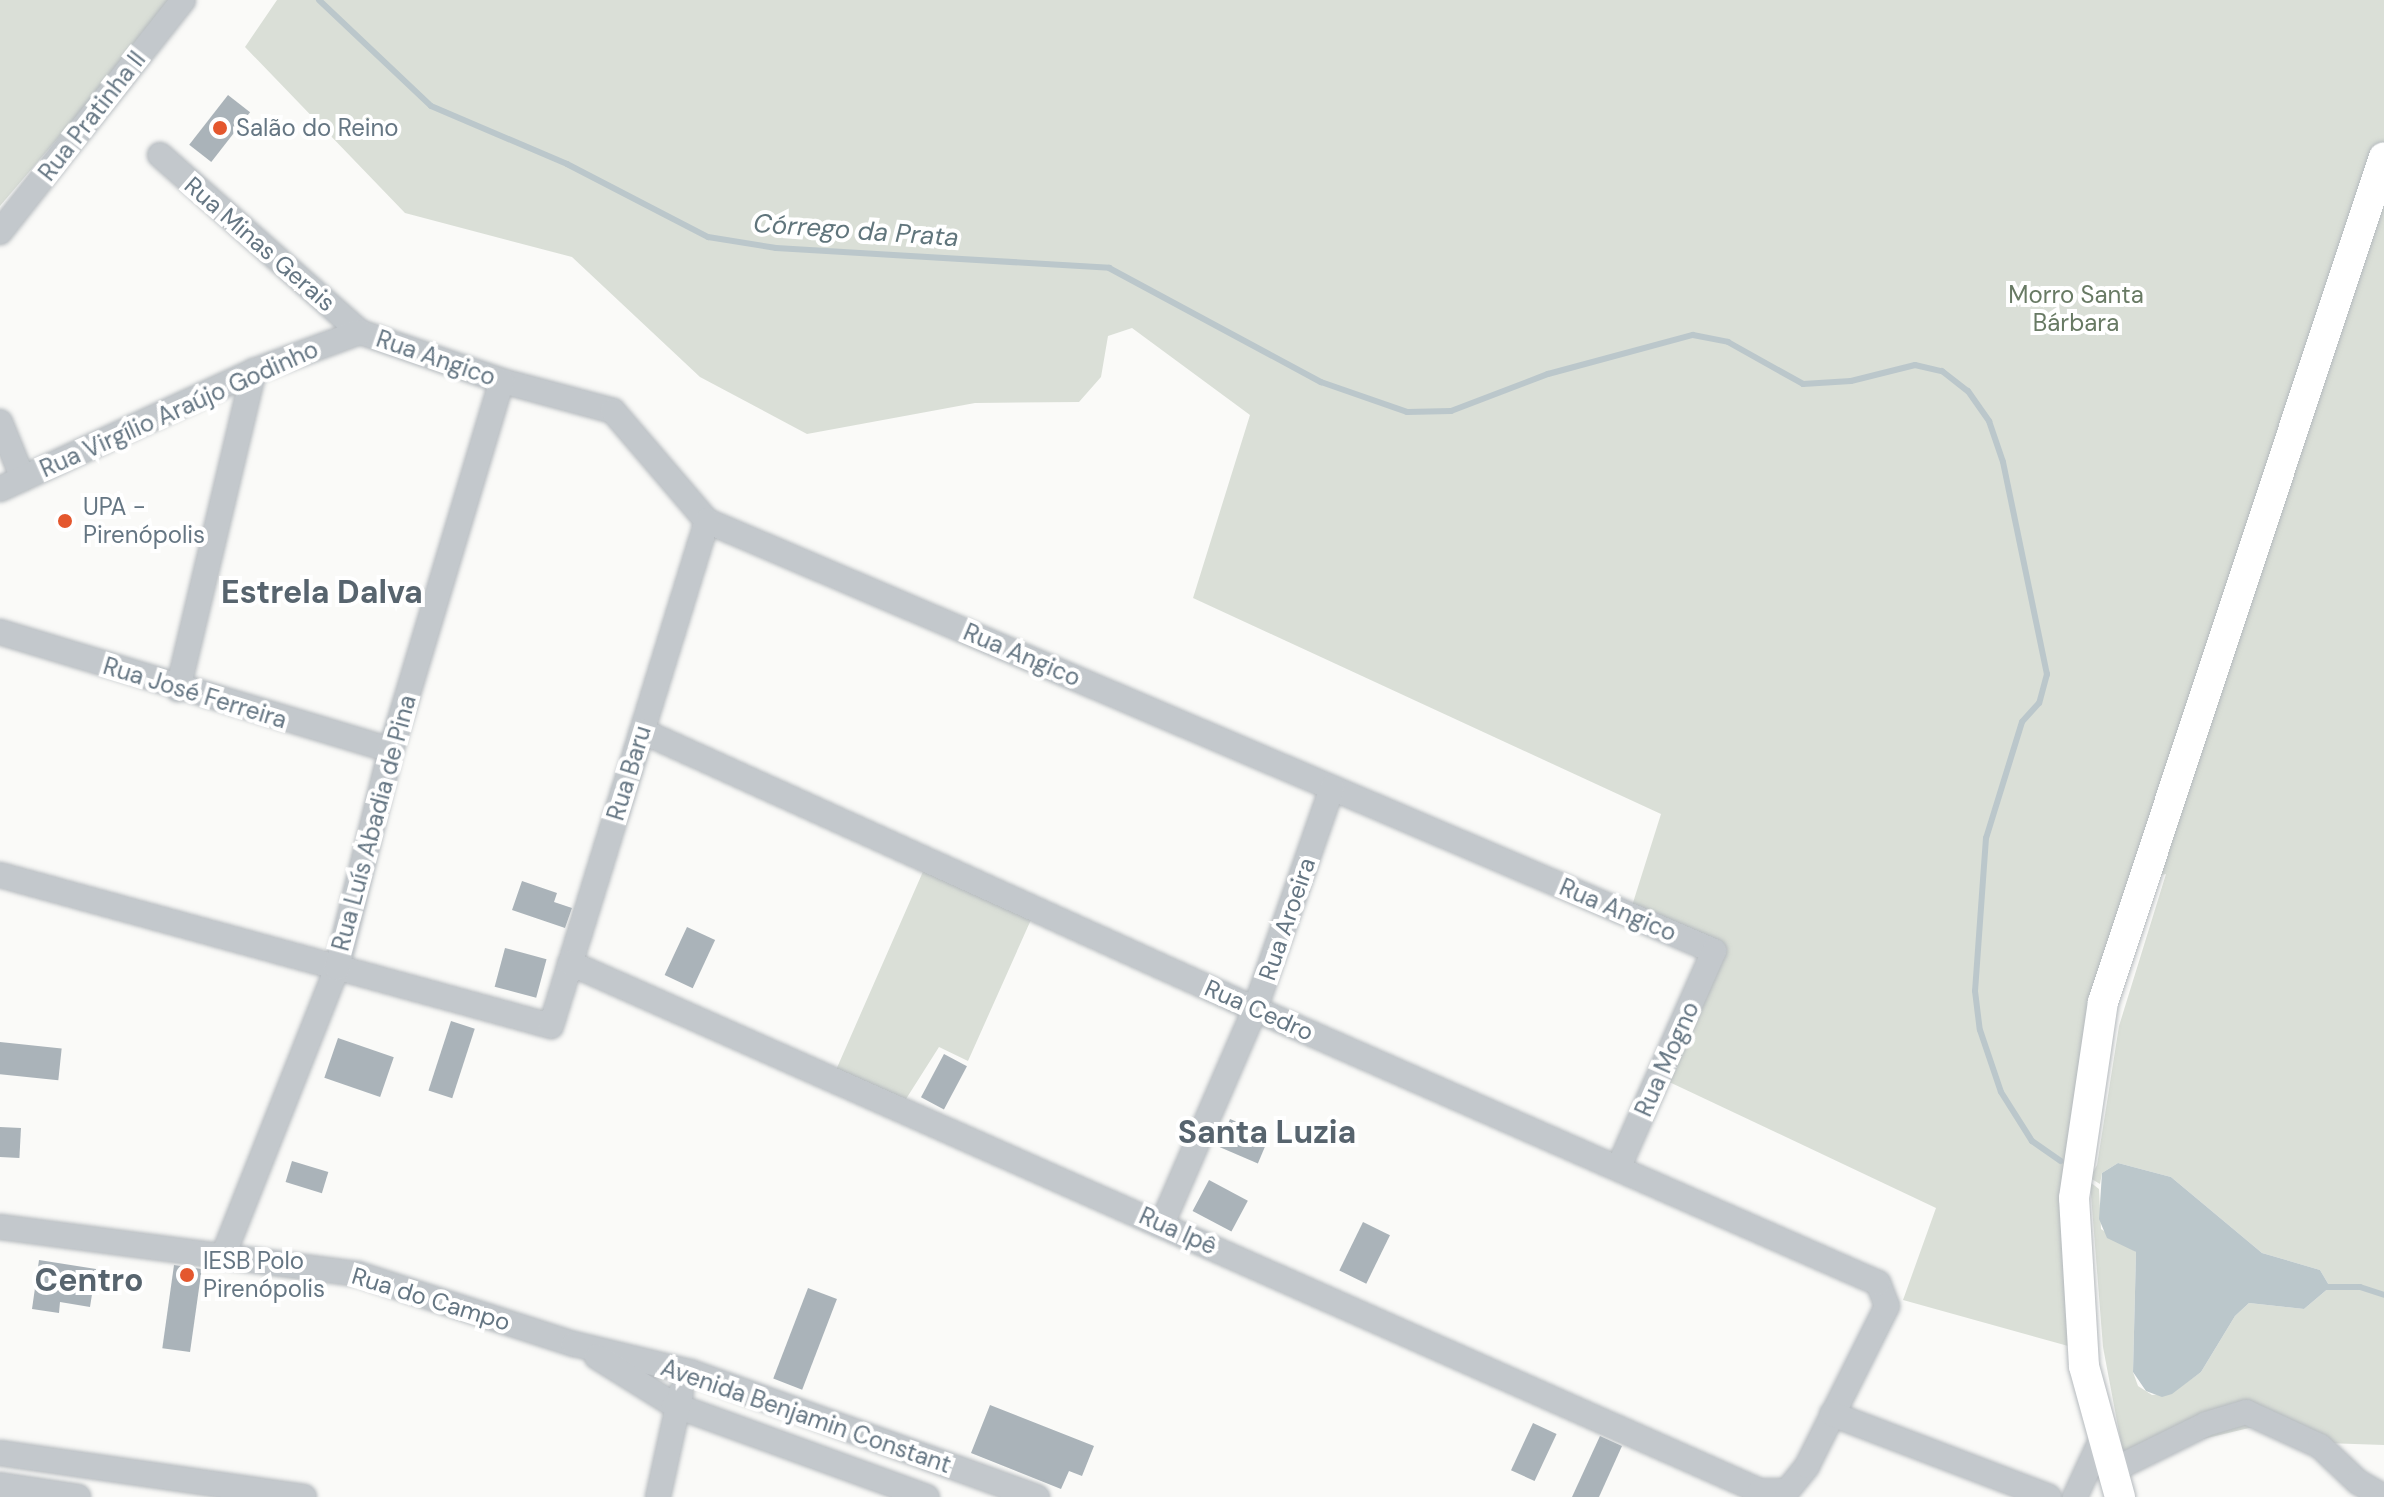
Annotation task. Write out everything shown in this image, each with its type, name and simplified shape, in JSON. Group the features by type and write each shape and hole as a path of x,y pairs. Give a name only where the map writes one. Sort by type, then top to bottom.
{"main road":[{"path":"2117,1483 2084,1366 2074,1198 2103,1002 2384,157"}],"street":[{"name":"Rua Pratinha II","path":"0,232 183,0"},
{"name":"Rua Minas Gerais","path":"160,155 360,332"},
{"name":"Rua Virgílio Araújo Godinho","path":"0,489 254,371 360,332"},
{"name":"Rua Angico","path":"360,332 502,381 613,411 707,521 1714,951"},
{"path":"178,689 254,371"},
{"name":"Rua Luís Abadia de Pina","path":"223,1256 337,968 391,750 502,381"},
{"path":"0,422 23,479"},
{"name":"Rua Baru","path":"337,968 551,1026 707,521"},
{"name":"Rua José Ferreira","path":"0,632 178,689 391,750"},
{"name":"Rua Cedro","path":"642,731 1255,1009 1619,1166 1878,1283 1887,1306 1832,1414"},
{"name":"Rua Aroeira","path":"1162,1224 1255,1009 1332,788"},
{"path":"0,875 337,968"},
{"name":"Rua Mogno","path":"1619,1166 1714,951"},
{"name":"Rua Ipê","path":"570,963 1760,1491 1787,1491 1807,1466 1832,1414"},
{"name":"Rua do Campo","path":"0,1227 358,1274 574,1344"},
{"name":"Avenida Benjamin Constant","path":"574,1344 691,1372 1009,1492 1037,1497"},
{"name":"Avenida Benjamin Constant","path":"574,1344 674,1405 927,1497"},
{"path":"658,1497 674,1405 691,1372"},
{"path":"2117,1483 2206,1424 2246,1412 2320,1446 2358,1482 2384,1497"},
{"path":"1832,1414 2049,1497"},
{"path":"2075,1497 2104,1434"},
{"path":"0,1453 172,1488 304,1497"},
{"path":"0,1485 78,1497"}],"green space":[{"path":"0,0 176,0 0,206"},
{"name":"Morro Santa Bárbara","path":"277,0 2384,0 2384,1445 2325,1443 2270,1423 2203,1439 2144,1464 2131,1463 2122,1448 2103,1347 2090,1182 2099,1189 2101,1229 2136,1252 2133,1372 2138,1386 2152,1395 2172,1393 2201,1372 2235,1316 2249,1303 2304,1309 2330,1287 2320,1270 2262,1253 2171,1177 2118,1163 2102,1173 2100,1184 2090,1178 2097,1165 2119,1026 2166,874 2143,879 2101,1002 2070,1207 2079,1349 1903,1300 1936,1208 1665,1080 1720,947 1631,909 1661,814 1193,598 1250,415 1132,328 1108,336 1101,377 1079,402 975,403 807,434 700,377 572,257 405,213 245,47"},
{"path":"925,867 1034,913 968,1061 939,1047 906,1099 836,1070"}],"shaded area":[{"path":"2118,1163 2171,1177 2262,1253 2320,1270 2330,1287 2304,1309 2249,1303 2235,1316 2201,1372 2172,1394 2162,1397 2146,1391 2133,1372 2136,1252 2107,1238 2099,1219 2102,1173"}],"building":[{"name":"Salão do Reino","path":"228,95 250,112 211,162 189,145"},
{"path":"522,881 557,893 554,902 572,908 565,928 512,910"},
{"path":"687,927 715,940 693,988 665,975"},
{"path":"505,948 547,959 536,998 495,987"},
{"path":"451,1021 475,1029 452,1098 428,1090"},
{"path":"338,1038 394,1057 380,1097 324,1078"},
{"path":"0,1042 62,1048 58,1080 0,1074"},
{"path":"944,1054 967,1066 944,1109 921,1097"},
{"path":"1230,1119 1270,1136 1258,1163 1218,1147"},
{"path":"0,1127 21,1128 19,1158 0,1157"},
{"path":"292,1161 328,1172 322,1193 286,1182"},
{"path":"1209,1180 1248,1201 1231,1232 1193,1211"},
{"path":"1363,1222 1390,1235 1366,1284 1339,1271"},
{"path":"39,1260 96,1269 90,1307 60,1302 59,1313 32,1309"},
{"path":"174,1265 202,1269 190,1352 162,1348"},
{"path":"808,1288 837,1299 802,1390 773,1379"},
{"path":"990,1405 1094,1446 1082,1476 1069,1471 1061,1489 971,1453"},
{"path":"1533,1423 1557,1434 1535,1481 1511,1470"},
{"path":"1600,1436 1622,1446 1599,1497 1572,1497"}],"waterway":[{"name":"Córrego da Prata","path":"319,0 431,106 567,164 708,237 776,248 1109,268 1321,382 1407,412 1451,411 1548,374 1693,335 1728,342 1803,384 1851,381 1915,365 1942,371 1968,391 1989,421 2003,462 2047,674 2039,703 2022,722 1986,838 1975,991 1980,1030 2001,1092 2032,1141 2061,1161"},
{"path":"2325,1287 2360,1287 2384,1295"}],"place":[{"name":"Salão do Reino","path":"220,128"},
{"name":"UPA - Pirenópolis","path":"65,521"},
{"name":"IESB Polo Pirenópolis","path":"187,1275"}],"district":[{"name":"Estrela Dalva","path":"322,592"},
{"name":"Santa Luzia","path":"1267,1132"},
{"name":"Centro","path":"89,1280"}]}
